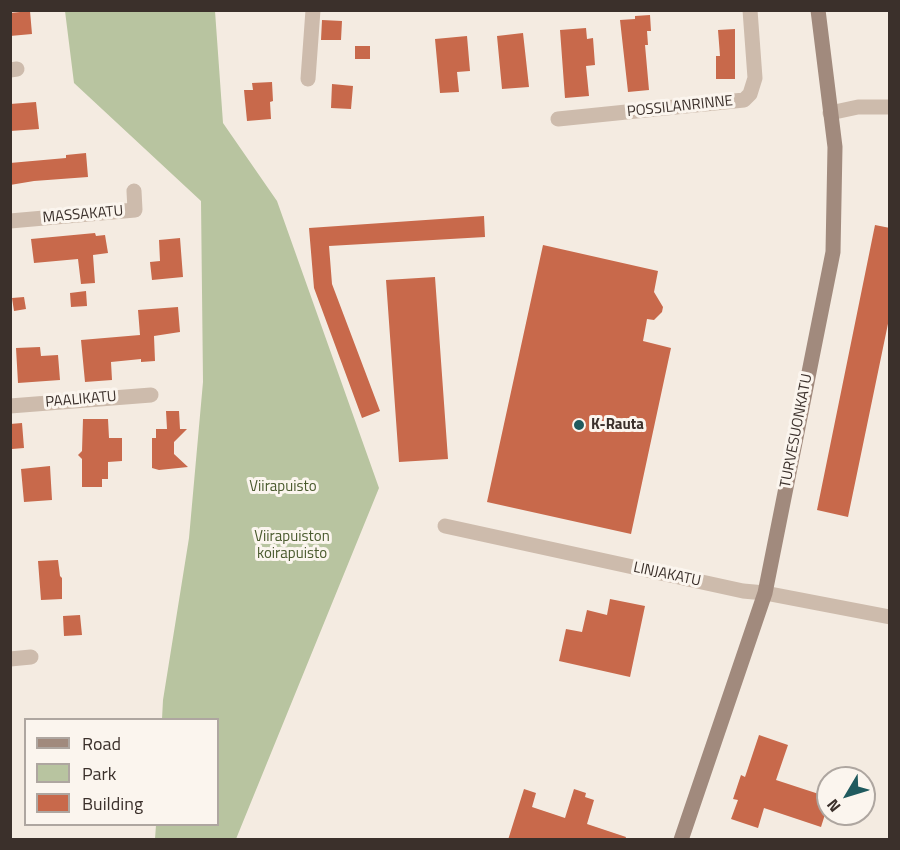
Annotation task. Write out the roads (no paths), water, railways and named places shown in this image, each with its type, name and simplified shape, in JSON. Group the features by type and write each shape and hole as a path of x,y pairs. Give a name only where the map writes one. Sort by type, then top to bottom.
{"main road":[{"name":"TURVESUONKATU","path":"681,840 765,593 833,252 834,147 818,10"}],"street":[{"path":"308,79 313,10"},
{"name":"POSSILANRINNE","path":"558,119 744,100 750,94 755,78 750,10"},
{"path":"830,113 858,107 890,106"},
{"name":"MASSAKATU","path":"10,221 135,210 134,191"},
{"name":"PAALIKATU","path":"10,406 151,395"},
{"name":"LINJAKATU","path":"446,526 743,591 765,593 890,617"},
{"path":"10,659 31,657"}],"place":[{"name":"K-Rauta","path":"579,425"}],"park label":[{"name":"Viirapuisto","path":"283,487"},
{"name":"Viirapuiston koirapuisto","path":"292,546"}]}
